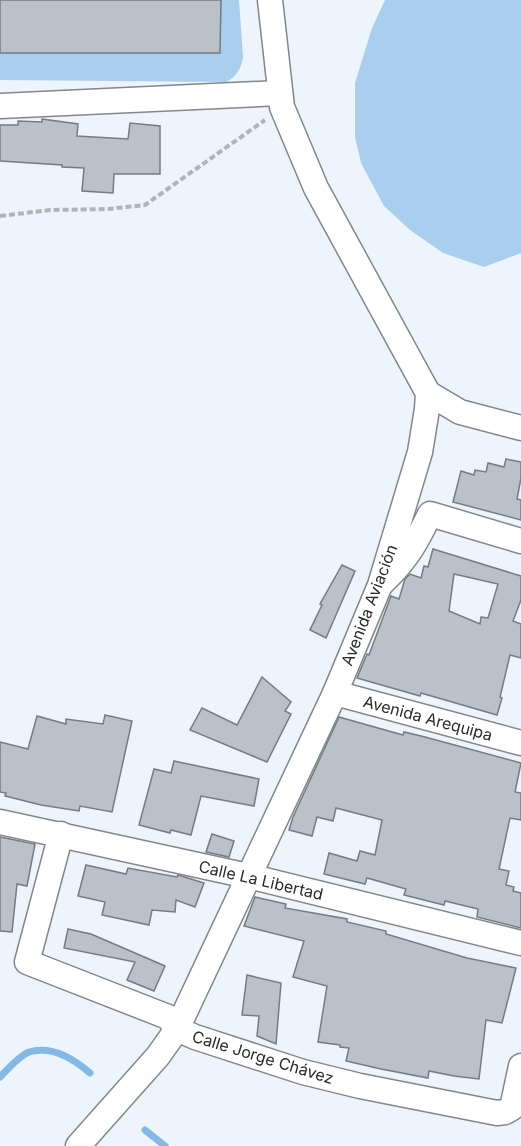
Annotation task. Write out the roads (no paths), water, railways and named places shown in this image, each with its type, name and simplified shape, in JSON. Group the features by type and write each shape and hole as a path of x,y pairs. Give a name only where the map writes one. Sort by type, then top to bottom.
{"street":[{"path":"270,0 281,100 316,188 428,393 460,412 521,428"},
{"path":"273,30 286,0"},
{"path":"0,106 281,100"},
{"name":"Avenida Aviación","path":"78,1146 158,1056 177,1029 335,693 380,585 420,452 428,393"},
{"path":"380,585 412,551 430,514 521,541"},
{"name":"Avenida Arequipa","path":"335,693 521,743"},
{"name":"Calle La Libertad","path":"0,822 248,876 521,943"},
{"name":"Calle Jorge Chávez","path":"61,834 27,962 168,1017 177,1029 195,1037 303,1072 360,1086 497,1113 512,1108 521,1066"}],"waterway":[{"path":"0,1077 21,1056 38,1050 62,1055 90,1073"},
{"path":"145,1130 165,1146"}]}
